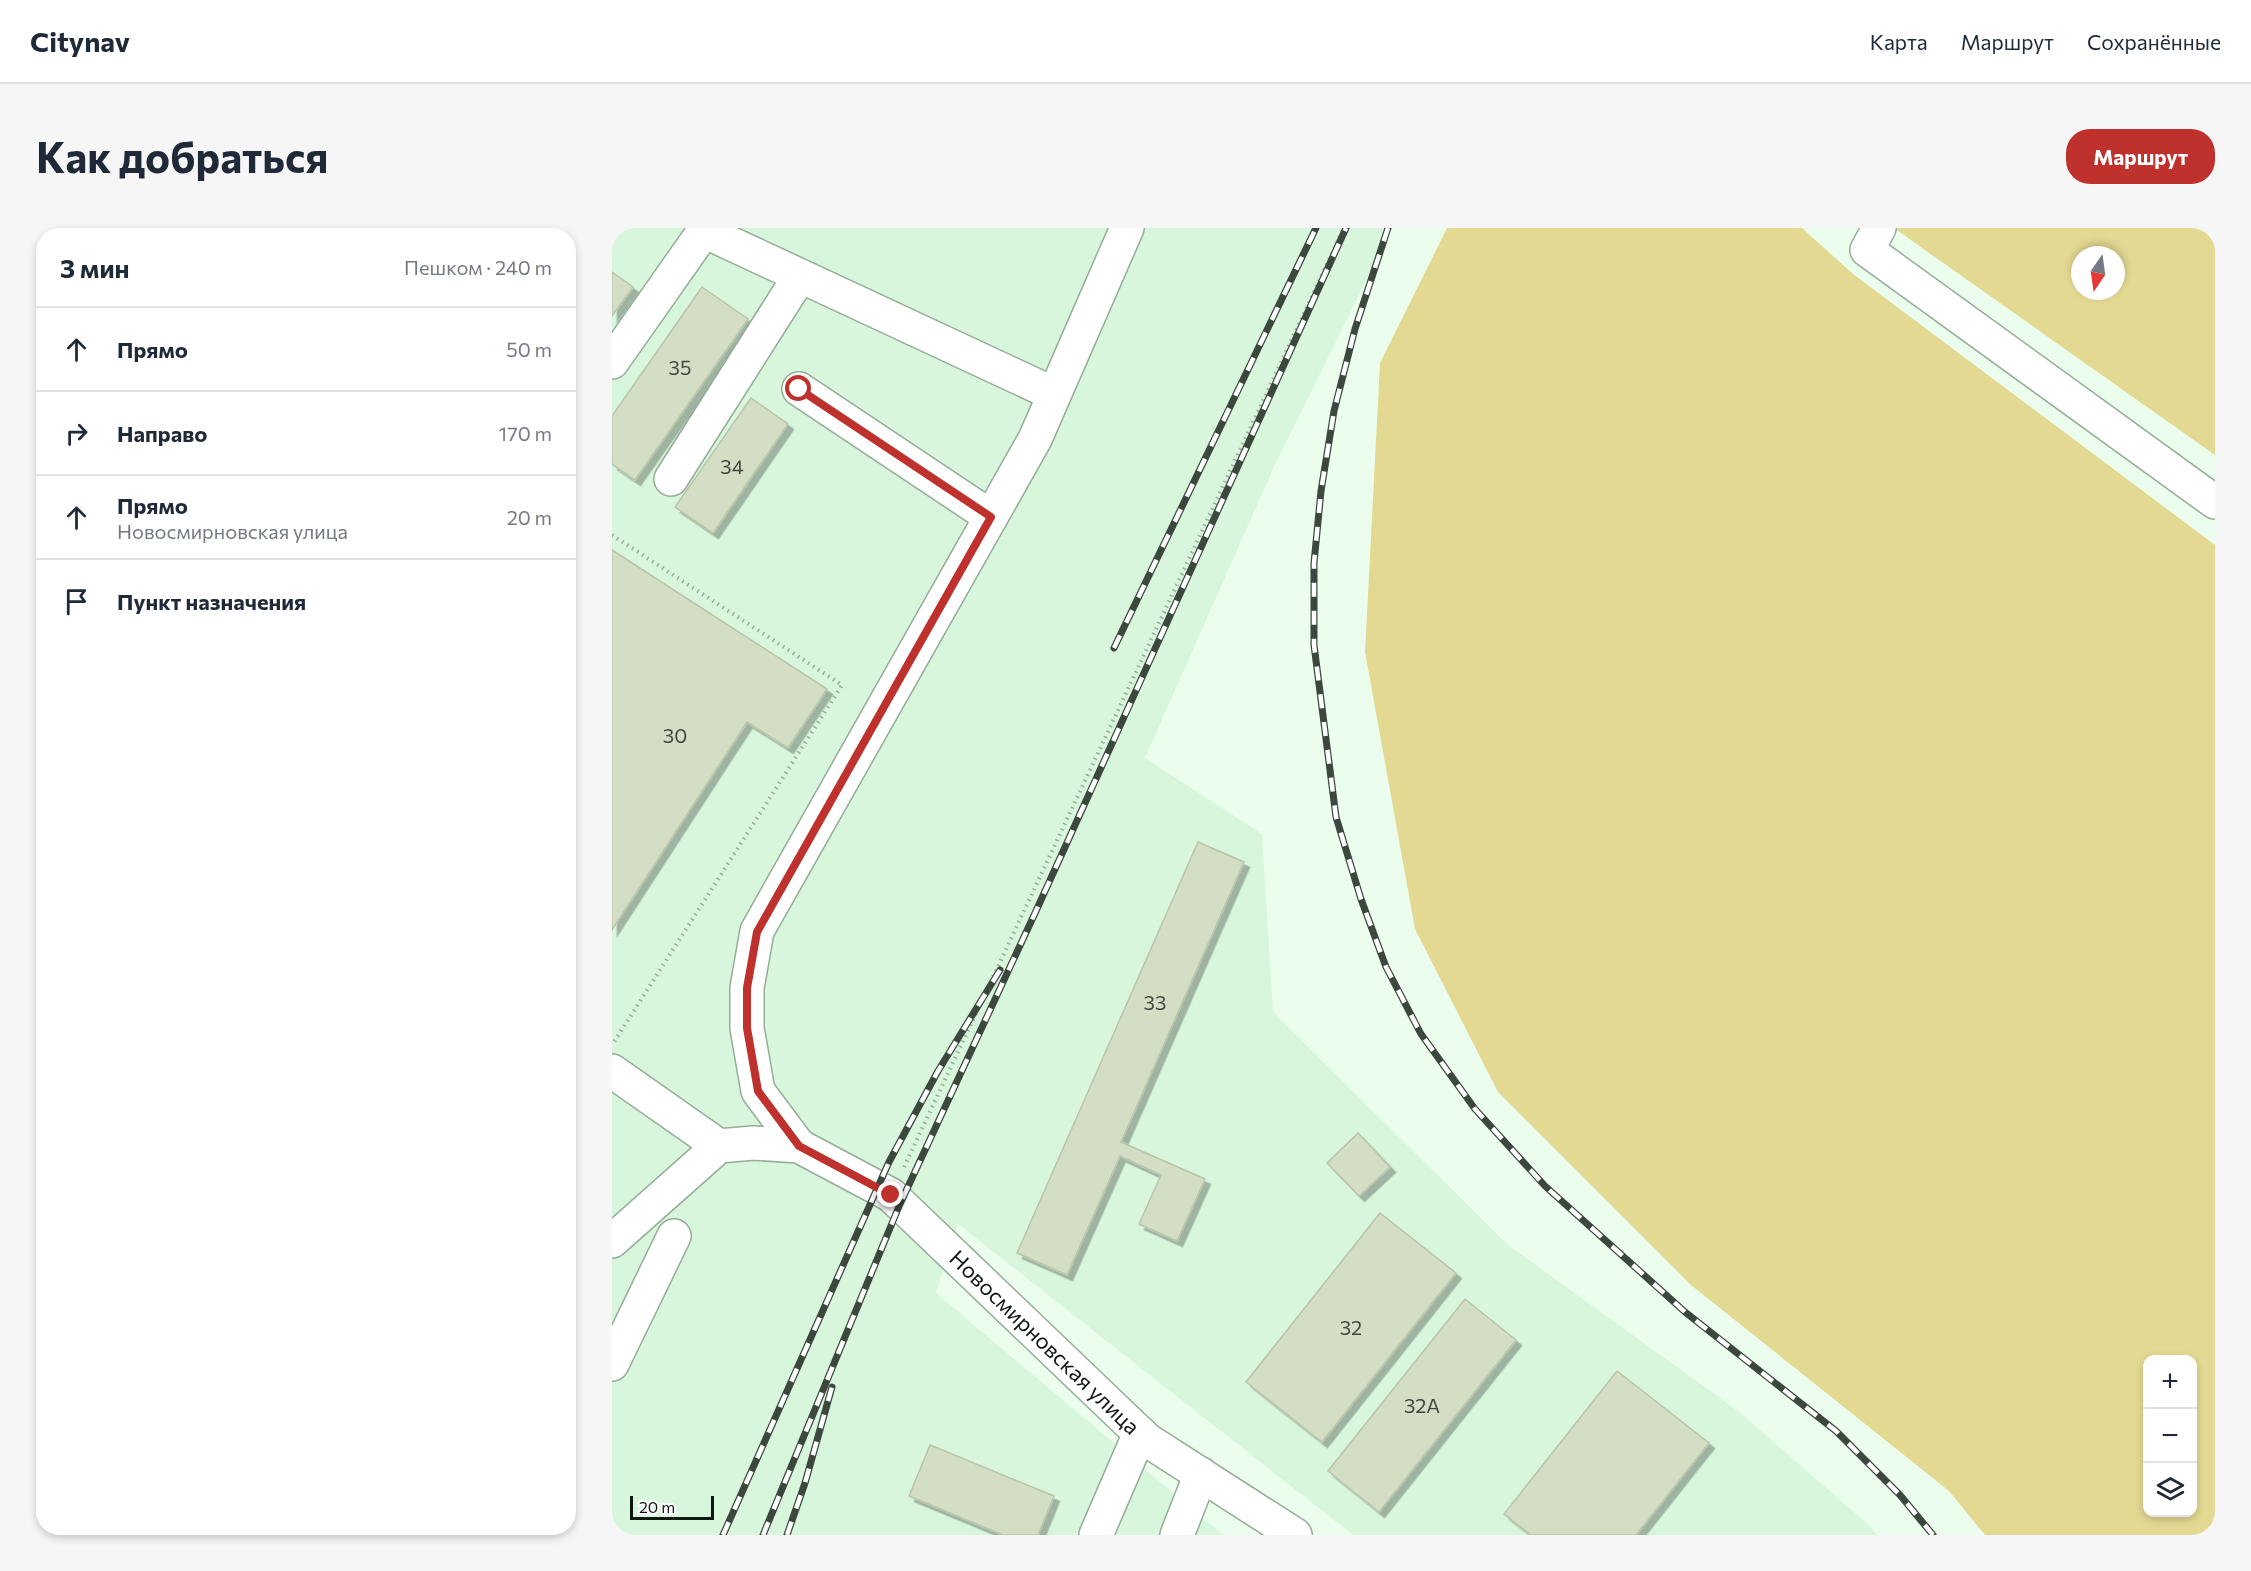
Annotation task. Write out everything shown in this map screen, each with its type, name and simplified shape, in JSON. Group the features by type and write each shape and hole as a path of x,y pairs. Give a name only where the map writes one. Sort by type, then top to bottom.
{"street":[{"path":"799,1146 758,1091 747,1028 747,988 757,932 1035,439 1127,228"},
{"path":"1879,228 1867,250 2215,502"},
{"path":"612,362 704,231 1054,394"},
{"path":"671,479 800,276"},
{"path":"799,389 991,517"},
{"path":"612,1071 719,1146"},
{"path":"612,1241 719,1146 753,1143 799,1146"},
{"name":"Новосмирновская улица","path":"799,1146 891,1195 1148,1440 1295,1535"},
{"path":"612,1364 674,1236"},
{"path":"1096,1535 1140,1433"},
{"path":"1177,1535 1201,1474"}],"path":[{"path":"891,1195 1344,228"},
{"path":"612,535 842,685 612,1046"}],"shaded area":[{"path":"612,228 1392,228 1274,467 1145,758 1262,834 1273,1012 1508,1245 1738,1411 1870,1526 1877,1535 1353,1535 958,1224 936,1293 1223,1535 612,1535"},
{"path":"1447,228 1802,228 1853,274 2215,545 2215,1535 1985,1535 1949,1491 1691,1285 1498,1092 1415,929 1365,652 1380,363"},
{"path":"1894,228 2215,228 2215,455"}],"building":[{"path":"612,272 633,287 612,316"},
{"path":"702,287 748,319 635,480 612,464 612,416"},
{"path":"751,398 788,424 713,533 675,507"},
{"path":"612,550 827,689 788,748 747,722 612,930"},
{"path":"1198,842 1244,862 1121,1142 1205,1179 1177,1241 1139,1224 1161,1175 1120,1156 1067,1275 1017,1253"},
{"path":"1358,1133 1390,1167 1359,1196 1327,1163"},
{"path":"1380,1213 1456,1273 1322,1442 1246,1382"},
{"path":"1465,1299 1516,1340 1379,1512 1328,1471"},
{"path":"1617,1371 1709,1443 1636,1535 1531,1535 1504,1514"},
{"path":"930,1445 1054,1496 1038,1535 1003,1535 909,1496"}],"railway":[{"path":"1114,648 1316,228"},
{"path":"763,1535 900,1204 1036,911 1346,228"},
{"path":"1388,228 1355,329 1334,411 1321,491 1314,563 1314,645 1336,817 1361,899 1386,967 1421,1034 1475,1109 1545,1186 1685,1312 1836,1431 1900,1495 1933,1535"},
{"path":"723,1535 889,1162 938,1071 1000,970"},
{"path":"787,1535 805,1483 832,1387"}],"route":[{"path":"799,389 991,517 757,932 747,988 747,1028 758,1091 799,1146 891,1195"}]}
